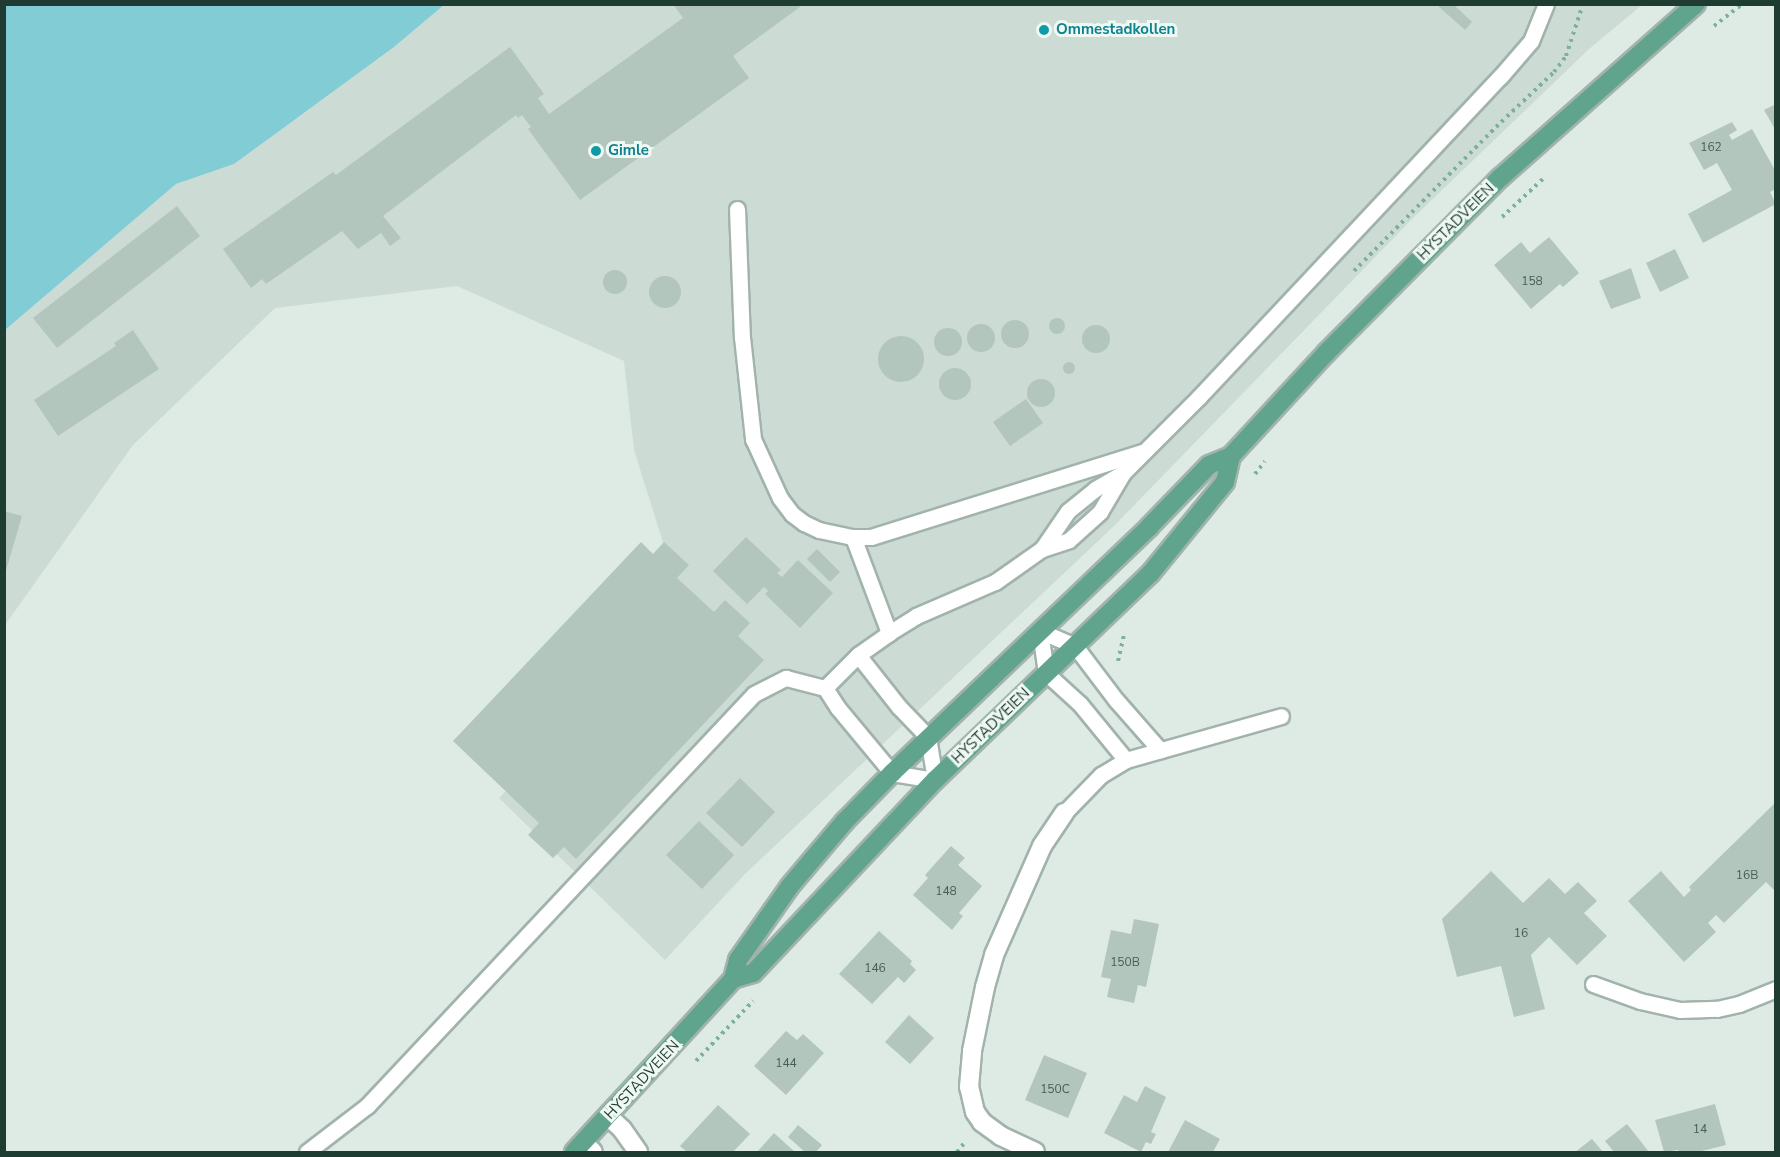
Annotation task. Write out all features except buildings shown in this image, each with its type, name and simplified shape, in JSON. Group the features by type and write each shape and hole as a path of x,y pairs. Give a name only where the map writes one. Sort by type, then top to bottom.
{"main road":[{"name":"HYSTADVEIEN","path":"583,1149 608,1116 733,979 738,960 790,886 845,821 892,772 1209,465 1231,456 1326,353 1492,186 1696,4"},
{"name":"HYSTADVEIEN","path":"733,979 753,973 935,780 1150,574 1225,482 1231,456"}],"street":[{"path":"1035,1152 1001,1136 982,1122 970,1099 970,1068 985,987 994,955 1042,846 1064,813"},
{"path":"608,1116 638,1152"}],"lane":[{"path":"1042,549 1068,511 1095,489 1123,473 1146,451 1500,77 1530,41 1546,4"},
{"path":"737,209 742,337 753,439 780,498 792,514 819,530 853,537 871,537 1146,451"},
{"path":"825,687 858,655 916,616 995,582 1042,549 1070,540 1100,513 1123,473"},
{"path":"853,537 889,633"},
{"path":"1040,631 1075,646 1160,750"},
{"path":"1040,631 1046,673 1080,704 1126,760"},
{"path":"307,1152 367,1106 754,694 786,678 825,687 838,708 892,772 935,780 928,736 898,706 858,655"},
{"path":"1064,813 1094,780 1126,760 1281,717"},
{"path":"1593,984 1640,1001 1680,1010 1717,1009 1738,1004 1776,989"}],"path":[{"path":"1351,275 1496,127 1554,72 1566,56 1583,4"},
{"path":"1710,29 1742,4"},
{"path":"1493,225 1545,176"},
{"path":"1252,479 1271,453"},
{"path":"1102,679 1117,664 1128,630"}],"shaded area":[{"path":"444,5 1642,5 1589,49 1414,217 1113,527 745,874 665,960 499,798 683,606 634,450 624,361 457,286 275,308 133,445 5,625 5,330 176,184 234,164 394,47"}],"water":[{"path":"5,4 444,5 394,47 234,164 176,184 5,330"}],"place":[{"name":"Ommestadkollen","path":"1044,30"},
{"name":"Gimle","path":"596,151"}]}
